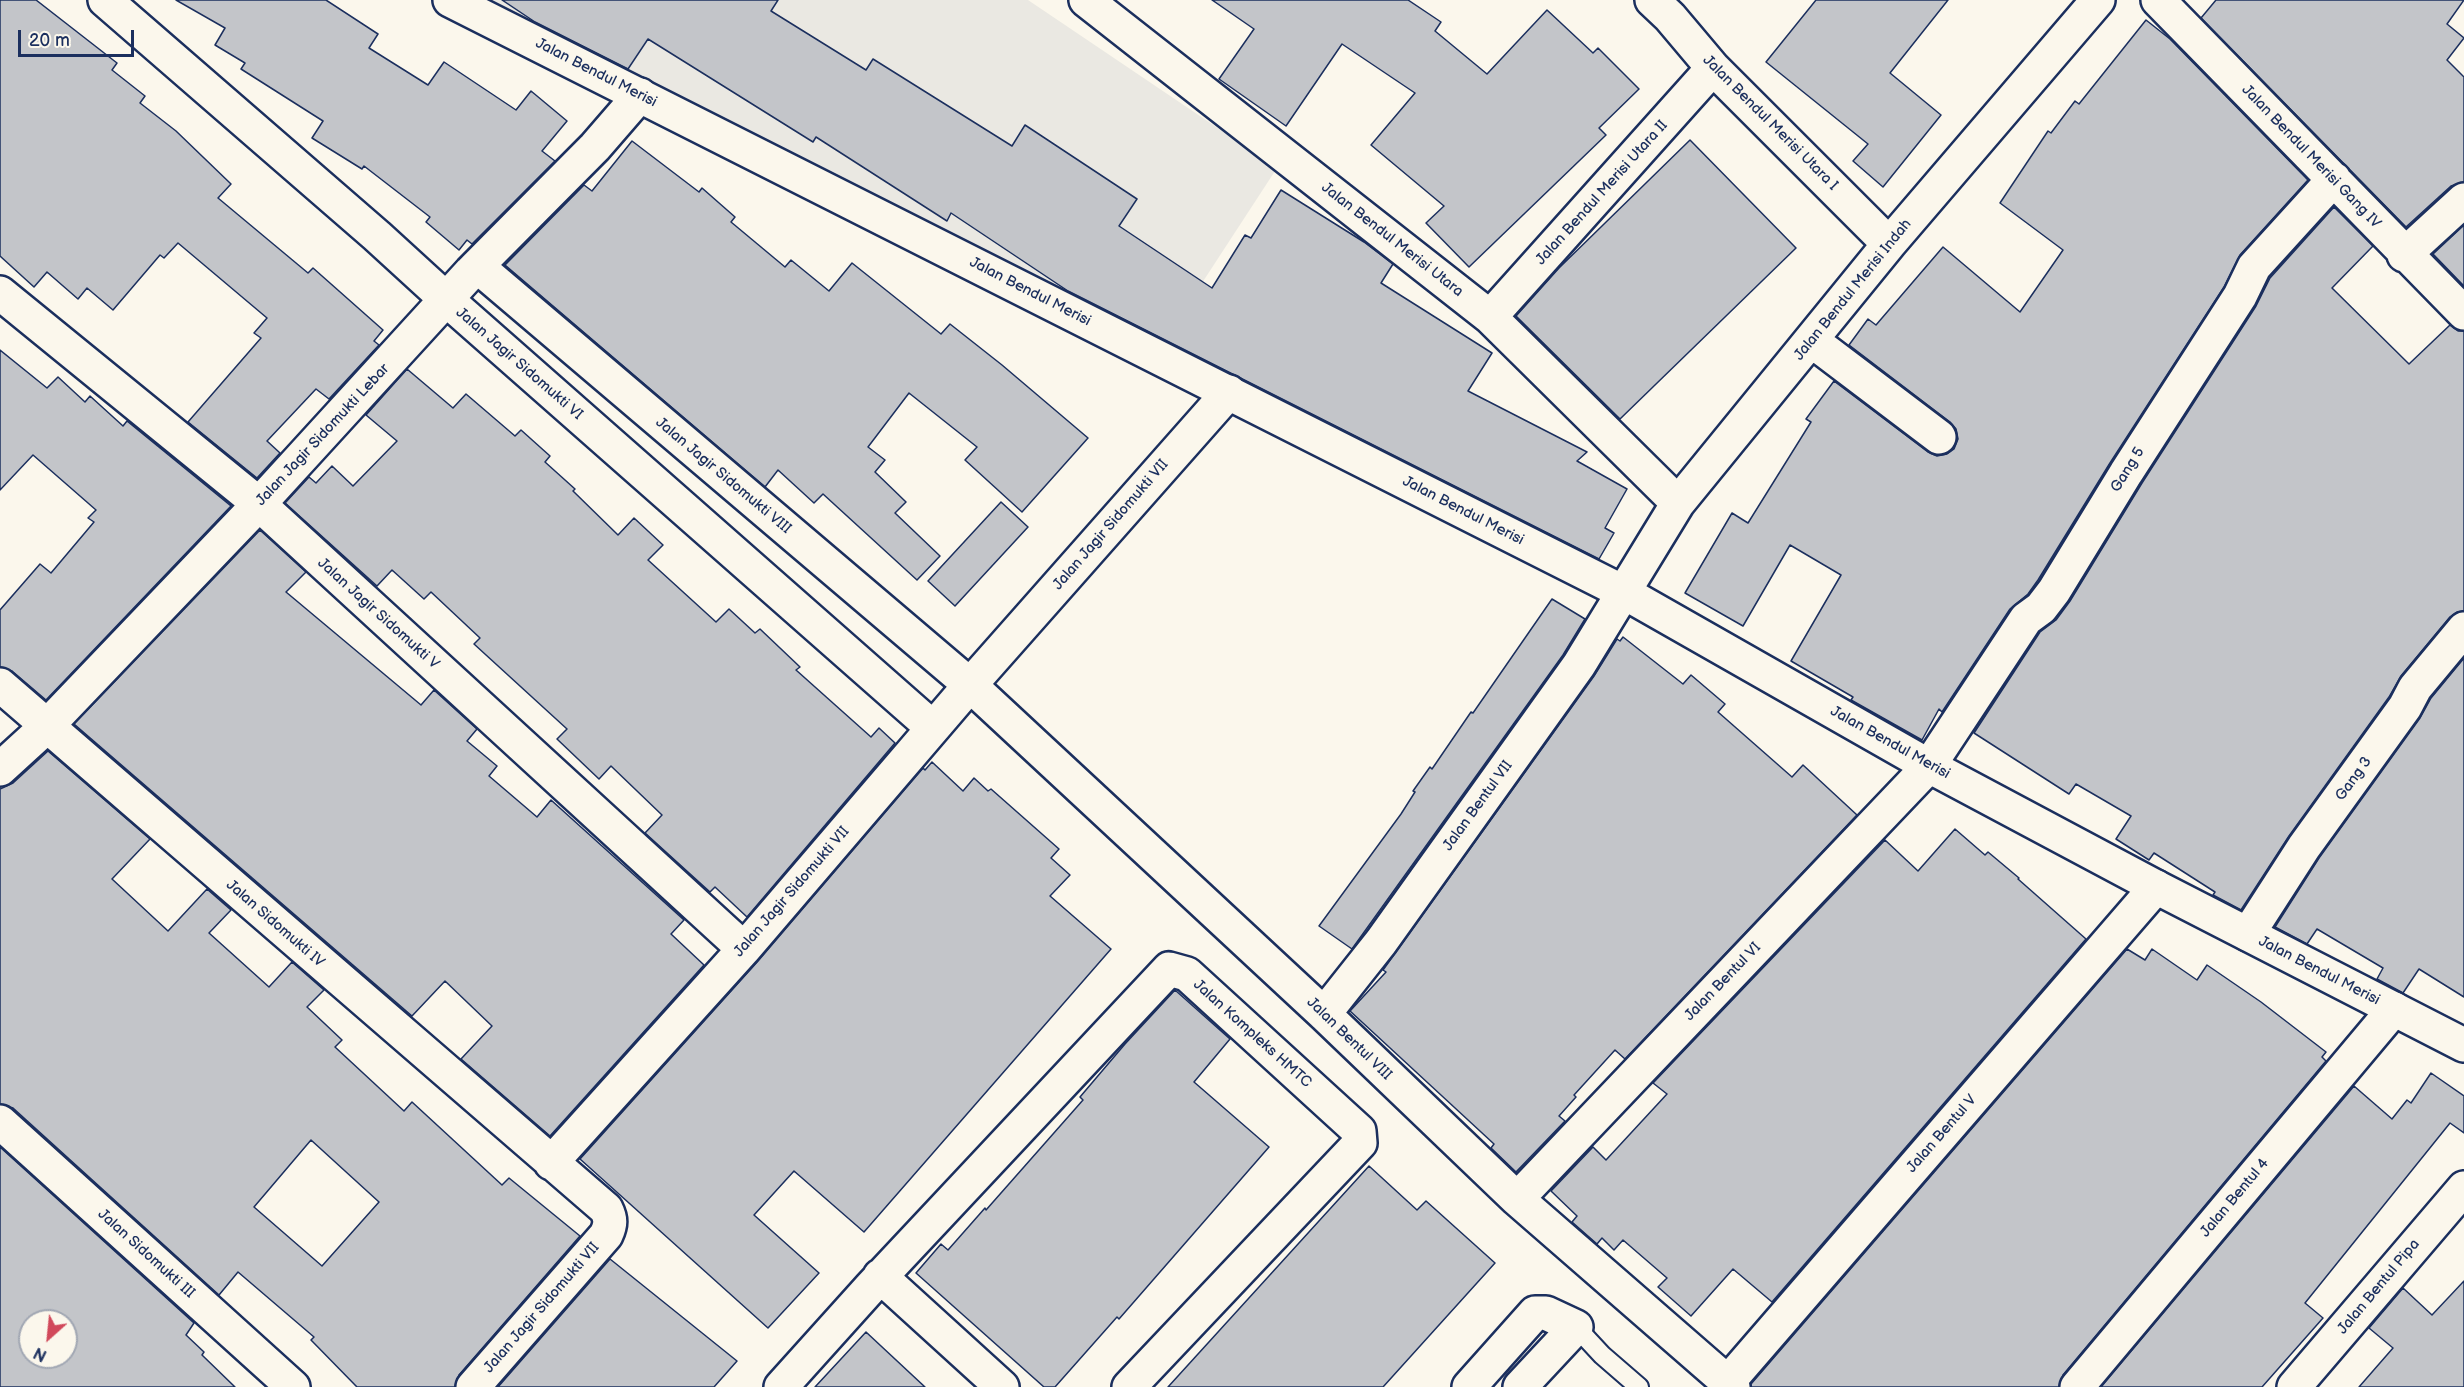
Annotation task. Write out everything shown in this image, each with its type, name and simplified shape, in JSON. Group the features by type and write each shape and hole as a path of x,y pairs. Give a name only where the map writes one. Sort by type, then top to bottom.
{"street":[{"name":"Jalan Jagir Sidomukti VI","path":"105,0 377,236 463,282 954,704"},
{"name":"Jalan Bendul Merisi","path":"450,0 1625,593 1929,766 2156,887 2464,1045"},
{"name":"Jalan Bendul Merisi Utara","path":"1086,0 1490,317 1678,503"},
{"name":"Jalan Bendul Merisi Indah","path":"1625,593 1678,503 1889,244 2098,0"},
{"name":"Jalan Bendul Merisi Gang IV","path":"2158,0 2464,314"},
{"name":"Jalan Bendul Merisi Utara I","path":"1668,6 1713,68 1889,244"},
{"name":"Jalan Bendul Merisi Utara II","path":"1490,317 1713,68"},
{"name":"Jalan Jagir Sidomukti Lebar","path":"0,770 46,727 259,504 463,282 595,147 640,95"},
{"name":"Gang 5","path":"1929,766 2026,619 2041,608 2054,591 2126,473 2240,296 2254,267 2334,179"},
{"path":"2404,255 2464,200"},
{"name":"Jalan Jagir Sidomukti VIII","path":"463,282 954,704"},
{"name":"Jalan Jagir Sidomukti V","path":"0,293 259,504 744,949"},
{"path":"1811,340 1939,437"},
{"name":"Jalan Jagir Sidomukti VII","path":"473,1387 606,1234 610,1225 610,1216 606,1209 551,1163 744,949 954,704 1229,392"},
{"name":"Jalan Bentul VII","path":"1324,1014 1381,942 1579,665 1625,593"},
{"name":"Gang 3","path":"2248,934 2304,847 2406,707 2415,688 2464,629"},
{"name":"Jalan Sidomukti IV","path":"0,685 551,1163"},
{"name":"Jalan Bentul VIII","path":"954,704 1324,1014 1517,1199 1730,1384"},
{"name":"Jalan Bentul VI","path":"1517,1199 1929,766"},
{"name":"Jalan Bentul V","path":"1730,1384 2156,887"},
{"name":"Jalan Kompleks HMTC","path":"781,1387 880,1276 1169,969 1187,974 1351,1123 1361,1136 1360,1143 1129,1387"},
{"name":"Jalan Bentul 4","path":"2077,1387 2394,1009"},
{"name":"Jalan Sidomukti III","path":"0,1122 292,1387"},
{"name":"Jalan Bentul Pipa","path":"2294,1387 2464,1188"},
{"path":"880,1276 1002,1387"},
{"path":"1468,1387 1535,1313 1546,1313 1576,1327 1520,1387"}],"lane":[{"path":"1576,1327 1602,1355 1639,1387"}],"shaded area":[{"path":"462,0 1028,0 1277,168 1155,355"}],"building":[{"path":"0,0 36,0 117,63 112,70 145,96 140,103 176,131 231,184 218,198 308,273 313,268 383,330 374,341 379,345 329,399 316,389 267,441 280,453 257,478 188,422 261,338 254,333 267,318 178,243 164,258 160,255 113,310 87,288 78,299 47,272 34,287 0,256"},
{"path":"176,0 326,0 378,34 369,48 428,85 444,62 516,110 531,91 567,121 542,151 555,161 472,244 467,240 459,250 426,222 430,217 364,166 362,169 312,138 323,121 241,69 245,63 215,45 225,28"},
{"path":"502,0 778,0 771,11 866,70 873,59 1012,146 1025,125 1137,199 1119,226 1212,288 1245,235 1251,238 1281,190 1364,242 1393,264 1381,283 1492,353 1468,391 1587,452 1577,461 1627,489 1605,528 1614,533 1599,559 1068,291 951,213 947,221 816,137 813,142 648,39 628,69 535,22"},
{"path":"1212,0 1408,0 1441,22 1435,31 1487,74 1547,10 1593,53 1598,48 1639,89 1599,128 1606,135 1469,267 1426,223 1444,206 1371,145 1415,93 1342,44 1286,126 1219,79 1254,29"},
{"path":"1816,0 1948,0 1890,73 1941,115 1883,187 1853,161 1868,144 1766,62"},
{"path":"2216,0 2464,0 2447,24 2464,38 2447,60 2464,77 2464,182 2451,186 2406,227 2201,18"},
{"path":"2146,20 2170,39 2308,180 2240,255 2224,287 2110,463 2038,580 2028,594 2010,609 1942,712 1939,709 1922,740 1851,700 1853,697 1791,661 1841,575 1790,545 1743,626 1685,593 1732,513 1748,523 1811,422 1806,419 1834,381 1928,452 1937,456 1947,454 1954,449 1958,439 1956,429 1950,422 1849,345 1868,319 1876,325 1943,247 2020,312 2063,250 2000,203 2048,131 2051,133 2075,101 2079,104"},
{"path":"1690,140 1796,248 1620,419 1516,316 1559,268"},
{"path":"632,141 699,192 702,188 735,217 731,222 785,267 791,260 829,291 852,263 941,334 950,324 1088,438 1022,512 965,460 977,447 909,393 868,447 885,460 875,472 906,502 895,513 940,556 917,580 823,494 814,503 778,470 765,487 505,265 584,185 592,191"},
{"path":"2334,207 2373,246 2332,288 2409,364 2450,325 2458,331 2464,331 2464,611 2457,612 2450,617 2401,676 2389,697 2289,836 2241,910 2213,895 2215,892 2154,853 2149,860 2116,839 2131,816 2076,784 2069,794 1974,733 2040,632 2056,620 2070,601 2142,483 2256,306 2270,278"},
{"path":"2464,225 2464,286 2433,254"},
{"path":"0,350 47,388 58,377 85,402 90,396 123,426 127,421 231,506 46,700 12,671 0,667 0,610 40,564 51,573 94,522 88,518 96,510 33,455 0,490"},
{"path":"407,369 453,408 466,394 515,436 521,430 550,456 545,462 575,489 573,491 618,535 634,518 663,545 648,560 716,622 729,609 755,633 760,629 800,667 796,670 871,737 879,728 895,743 747,917 715,887 710,892 645,833 662,815 611,766 599,779 557,739 567,729 474,644 480,638 431,592 424,599 392,570 377,586 285,503 309,477 316,483 332,466 353,486 397,441 366,415"},
{"path":"1001,502 1028,527 955,606 928,581"},
{"path":"260,530 306,572 286,592 421,705 434,690 477,729 467,741 497,766 489,776 537,817 551,800 684,920 671,934 704,965 550,1136 461,1059 492,1026 445,981 412,1016 74,724"},
{"path":"1552,599 1585,619 1563,655 1352,949 1319,926 1401,814 1415,792 1413,791 1430,767 1432,769 1471,712 1473,713"},
{"path":"1623,637 1683,684 1691,675 1725,704 1718,712 1792,777 1803,765 1857,815 1625,1059 1615,1050 1574,1095 1576,1097 1559,1116 1565,1121 1516,1172 1491,1148 1494,1144 1350,1011 1386,972 1383,970 1594,676 1617,639 1620,641"},
{"path":"2464,658 2464,997 2419,969 2403,993 2377,979 2383,968 2317,929 2307,944 2275,927 2319,858 2420,718 2431,698"},
{"path":"48,751 150,839 112,879 168,931 207,889 231,910 209,933 269,987 292,962 324,990 307,1007 342,1040 335,1047 404,1111 412,1102 502,1185 509,1178 580,1236 459,1375 455,1387 357,1387 311,1340 314,1337 238,1272 219,1295 13,1108 0,1104 0,789 13,783","holes":["311,1140 379,1202 322,1266 254,1207"]},
{"path":"932,762 963,791 974,778 988,791 991,789 1059,849 1051,858 1070,875 1050,896 1111,949 864,1232 794,1171 754,1215 819,1273 768,1328 580,1159 758,961 923,768 925,770"},
{"path":"1955,829 1985,855 1988,852 2019,878 2086,939 1772,1302 1733,1269 1691,1316 1658,1287 1667,1278 1623,1240 1614,1250 1602,1238 1597,1244 1572,1222 1577,1216 1551,1191 1593,1147 1606,1160 1667,1094 1653,1083 1885,840 1918,871"},
{"path":"2127,949 2145,960 2152,949 2197,980 2207,965 2261,1002 2326,1052 2322,1057 2326,1061 2063,1375 2059,1387 1751,1387 1751,1384"},
{"path":"1175,990 1230,1039 1194,1082 1269,1147 1119,1319 1117,1317 1055,1387 1044,1387 916,1273 941,1244 948,1250 985,1208 986,1210 1083,1100 1080,1097 1125,1044"},
{"path":"2431,1073 2464,1096 2464,1133 2450,1123 2305,1303 2323,1318 2262,1387 2101,1387 2354,1086 2392,1119 2407,1100 2411,1103"},
{"path":"0,1147 194,1323 186,1335 204,1352 202,1355 235,1387 0,1387"},
{"path":"1369,1166 1417,1210 1426,1201 1495,1263 1383,1387 1168,1387"},
{"path":"610,1259 737,1361 714,1387 498,1387"},
{"path":"2464,1281 2464,1387 2359,1387 2393,1348 2369,1328 2403,1288 2432,1315"},
{"path":"866,1332 925,1387 815,1387"}]}
